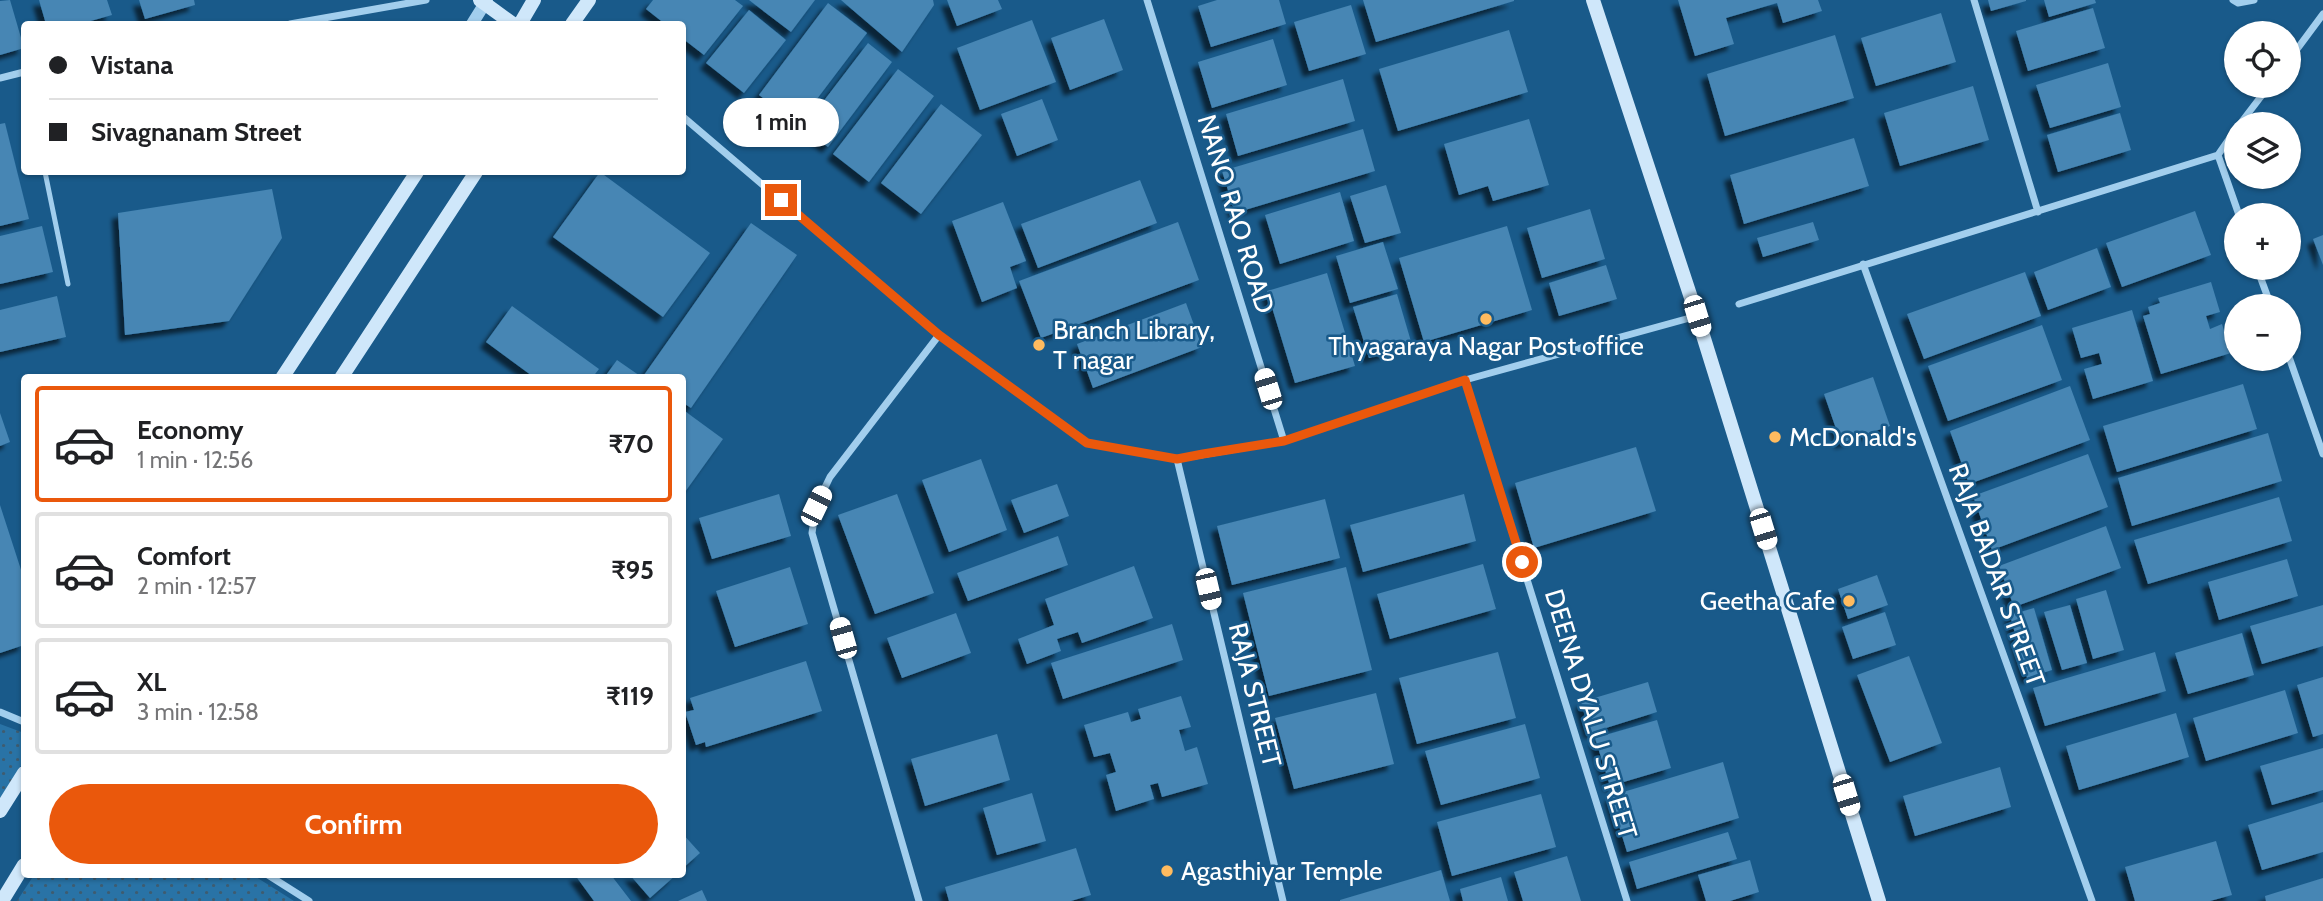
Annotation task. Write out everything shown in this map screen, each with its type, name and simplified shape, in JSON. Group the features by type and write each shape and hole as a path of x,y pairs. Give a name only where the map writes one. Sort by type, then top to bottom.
{"main road":[{"path":"522,21 534,0"},
{"path":"574,21 589,0"},
{"path":"1593,0 1697,316 1879,901"},
{"path":"484,1 509,21"},
{"path":"285,374 415,175"},
{"path":"344,374 474,175"},
{"path":"0,811 21,778"},
{"path":"2,901 21,870"}],"street":[{"path":"307,21 426,0"},
{"name":"NANO RAO ROAD","path":"1147,0 1284,441"},
{"path":"1974,0 2038,212"},
{"path":"2233,0 2238,3 2255,0"},
{"path":"473,21 484,1"},
{"path":"2301,44 2323,14"},
{"path":"0,78 21,73"},
{"path":"2249,112 2260,98"},
{"path":"686,119 939,335 1087,443 1177,459 1284,441 1465,380 1697,316"},
{"path":"1739,304 2218,155 2224,147"},
{"path":"2218,155 2235,203"},
{"name":"RAJA BADAR STREET","path":"1863,264 2092,901"},
{"path":"919,901 812,533 816,506 830,477 939,335"},
{"path":"2294,371 2323,454"},
{"name":"DEENA DYALU STREET","path":"1465,380 1627,901"},
{"name":"RAJA STREET","path":"1177,459 1283,901"},
{"path":"0,712 21,721"},
{"path":"273,878 309,901"}],"lane":[{"path":"46,175 68,284"}],"shaded area":[{"path":"0,724 21,732 21,766 0,800"},
{"path":"32,878 258,878 294,901 17,901"}],"building":[{"path":"10,0 21,38 21,49 0,55 0,1"},
{"path":"39,0 107,0 112,15 91,21 45,21"},
{"path":"139,0 194,0 195,5 145,19"},
{"path":"653,0 735,0 743,6 704,55 686,41 686,21 661,21 646,9"},
{"path":"749,0 815,0 791,32"},
{"path":"841,0 933,0 934,5 902,52"},
{"path":"947,0 998,0 1002,9 957,26"},
{"path":"1217,0 1279,0 1286,24 1211,47 1198,6"},
{"path":"1363,0 1514,0 1514,1 1376,42"},
{"path":"1678,0 1818,0 1822,11 1783,23 1777,3 1726,18 1734,44 1695,56"},
{"path":"1988,0 2026,0 2026,1 1991,11"},
{"path":"2044,0 2095,0 2096,3 2049,17"},
{"path":"828,3 867,33 798,124 759,95"},
{"path":"1351,5 1366,54 1309,71 1294,22"},
{"path":"2093,8 2105,48 2028,71 2016,31"},
{"path":"749,10 786,40 744,93 706,63"},
{"path":"1941,13 1956,62 1876,86 1861,38"},
{"path":"1104,19 1123,70 1070,90 1051,38"},
{"path":"1032,20 1056,82 980,110 957,48"},
{"path":"1509,30 1528,92 1398,131 1379,69"},
{"path":"1835,35 1854,98 1725,136 1707,74"},
{"path":"1273,39 1287,85 1212,108 1198,62"},
{"path":"868,43 892,62 828,147 803,128"},
{"path":"2108,63 2121,107 2050,128 2036,85"},
{"path":"898,69 934,96 869,182 833,154"},
{"path":"1343,79 1355,121 1238,156 1226,114"},
{"path":"1973,86 1989,140 1900,166 1884,113"},
{"path":"1042,99 1058,140 1017,156 1001,114"},
{"path":"941,104 982,135 921,214 881,183"},
{"path":"2120,113 2131,150 2058,172 2047,135"},
{"path":"1529,119 1549,185 1493,201 1488,186 1459,195 1444,144"},
{"path":"5,123 29,219 0,226 0,124"},
{"path":"1363,129 1375,171 1235,213 1222,171"},
{"path":"1854,138 1869,186 1744,224 1730,175"},
{"path":"598,175 604,175 710,253 663,317 553,237"},
{"path":"1140,180 1157,223 1038,268 1021,224"},
{"path":"1386,185 1401,233 1365,243 1350,196"},
{"path":"272,189 282,238 229,321 125,335 118,213"},
{"path":"1340,192 1354,241 1280,264 1265,215"},
{"path":"1003,202 1026,261 1010,267 1017,288 982,302 952,221"},
{"path":"1590,209 1605,259 1542,278 1527,228"},
{"path":"2195,211 2211,255 2122,287 2106,243"},
{"path":"1178,222 1199,280 1041,338 1019,281"},
{"path":"1813,222 1819,240 1763,257 1757,238"},
{"path":"751,223 797,255 691,408 686,405 686,374 645,374"},
{"path":"42,226 53,272 0,284 0,236"},
{"path":"1507,226 1532,310 1424,342 1399,258"},
{"path":"2323,235 2323,265 2313,239"},
{"path":"1383,242 1398,289 1350,303 1336,256"},
{"path":"2097,248 2111,287 2048,310 2034,272"},
{"path":"1606,265 1617,299 1559,316 1549,283"},
{"path":"2025,272 2041,316 1924,359 1907,314"},
{"path":"1327,273 1355,366 1295,383 1267,291"},
{"path":"2211,282 2220,312 2206,316 2210,329 2222,324 2224,355 2161,374 2143,316 2150,314 2148,307 2160,303 2158,298"},
{"path":"1397,294 1412,345 1369,358 1353,307"},
{"path":"57,296 66,337 0,352 0,310"},
{"path":"1186,303 1202,347 1093,388 1077,344"},
{"path":"512,306 599,369 595,374 530,374 486,342"},
{"path":"2132,310 2153,381 2093,399 2084,369 2102,364 2099,353 2081,358 2072,328"},
{"path":"2042,325 2062,380 1948,421 1928,366"},
{"path":"617,360 637,374 607,374"},
{"path":"1873,377 1890,426 1841,443 1824,394"},
{"path":"2243,384 2257,429 2117,472 2103,426"},
{"path":"2070,386 2090,440 1969,484 1950,431"},
{"path":"686,412 723,439 686,491"},
{"path":"0,413 10,442 0,446"},
{"path":"2268,433 2282,481 2132,526 2118,478"},
{"path":"1636,447 1656,511 1534,548 1515,483"},
{"path":"2088,454 2108,507 1992,550 1973,496"},
{"path":"981,459 1007,530 949,552 922,480"},
{"path":"1057,484 1069,516 1024,533 1011,500"},
{"path":"779,494 791,536 712,559 699,518"},
{"path":"897,494 934,593 875,614 838,515"},
{"path":"1464,494 1476,541 1363,572 1350,525"},
{"path":"2279,497 2292,541 2148,584 2134,540"},
{"path":"1325,499 1340,558 1232,585 1217,526"},
{"path":"0,505 21,570 21,646 0,653"},
{"path":"2106,526 2121,568 2014,607 1999,566"},
{"path":"1058,536 1068,565 968,601 957,573"},
{"path":"2287,559 2298,596 2219,620 2208,582"},
{"path":"1483,564 1496,609 1390,639 1377,594"},
{"path":"1134,566 1153,618 1082,643 1078,632 1057,639 1061,651 1027,664 1018,639 1054,625 1045,599"},
{"path":"790,567 808,624 735,647 716,591"},
{"path":"1346,567 1372,670 1269,696 1243,593"},
{"path":"1877,575 1888,605 1848,619 1838,589"},
{"path":"2106,590 2124,650 2093,659 2076,599"},
{"path":"2070,605 2087,663 2062,670 2044,612"},
{"path":"2323,605 2323,646 2262,664 2250,626"},
{"path":"2034,608 2052,670 2027,678 2010,615"},
{"path":"1885,612 1896,645 1853,659 1842,627"},
{"path":"956,613 971,653 902,678 887,638"},
{"path":"1172,624 1183,660 1063,699 1051,663"},
{"path":"2242,633 2254,675 2188,694 2175,653"},
{"path":"1498,652 1516,718 1417,744 1399,678"},
{"path":"2155,652 2166,691 2045,726 2033,688"},
{"path":"1909,656 1942,743 1890,762 1857,675"},
{"path":"806,661 822,711 706,747 705,742 696,745 686,715 686,712 694,710 690,698"},
{"path":"2323,677 2323,734 2313,737 2297,685"},
{"path":"1648,682 1657,712 1590,733 1581,702"},
{"path":"2285,690 2298,733 2206,761 2193,718"},
{"path":"1376,693 1394,764 1294,789 1275,718"},
{"path":"1181,696 1191,727 1179,730 1185,751 1197,747 1208,784 1162,797 1158,783 1150,785 1154,799 1116,811 1106,775 1116,772 1110,753 1094,757 1084,725 1128,712 1131,722 1141,719 1138,709"},
{"path":"2176,713 2189,757 2079,790 2066,746"},
{"path":"1657,720 1671,768 1610,786 1595,738"},
{"path":"1525,724 1540,778 1441,805 1425,751"},
{"path":"997,734 1010,780 925,806 911,759"},
{"path":"2323,748 2323,790 2272,805 2260,766"},
{"path":"1723,762 1739,818 1627,852 1610,796"},
{"path":"2000,767 2011,807 1915,836 1903,796"},
{"path":"1032,793 1046,841 997,855 983,808"},
{"path":"1541,794 1556,847 1452,876 1437,822"},
{"path":"2323,802 2323,852 2262,870 2248,825"},
{"path":"1728,832 1737,859 1637,889 1629,862"},
{"path":"686,837 700,853 686,865"},
{"path":"2216,841 2232,895 2210,901 2135,901 2125,867"},
{"path":"1076,848 1091,895 1071,901 949,901 945,887"},
{"path":"1567,856 1581,901 1523,901 1514,872"},
{"path":"1750,860 1759,892 1730,901 1706,901 1698,875"},
{"path":"1441,870 1450,901 1340,901 1340,900"},
{"path":"1501,877 1508,901 1463,901 1460,889"},
{"path":"577,878 613,878 631,901 594,901"},
{"path":"633,878 673,878 650,898"},
{"path":"2323,878 2323,901 2266,901 2265,896"},
{"path":"702,890 707,901 678,901"}],"place":[{"name":"Thyagaraya Nagar Post office","path":"1486,319"},
{"name":"Branch Library, T nagar","path":"1039,345"},
{"name":"McDonald's","path":"1775,437"},
{"name":"Geetha Cafe","path":"1849,601"},
{"name":"Agasthiyar Temple","path":"1167,871"}],"route":[{"path":"781,200 939,335 1087,443 1177,459 1284,441 1465,380 1522,562"}]}
